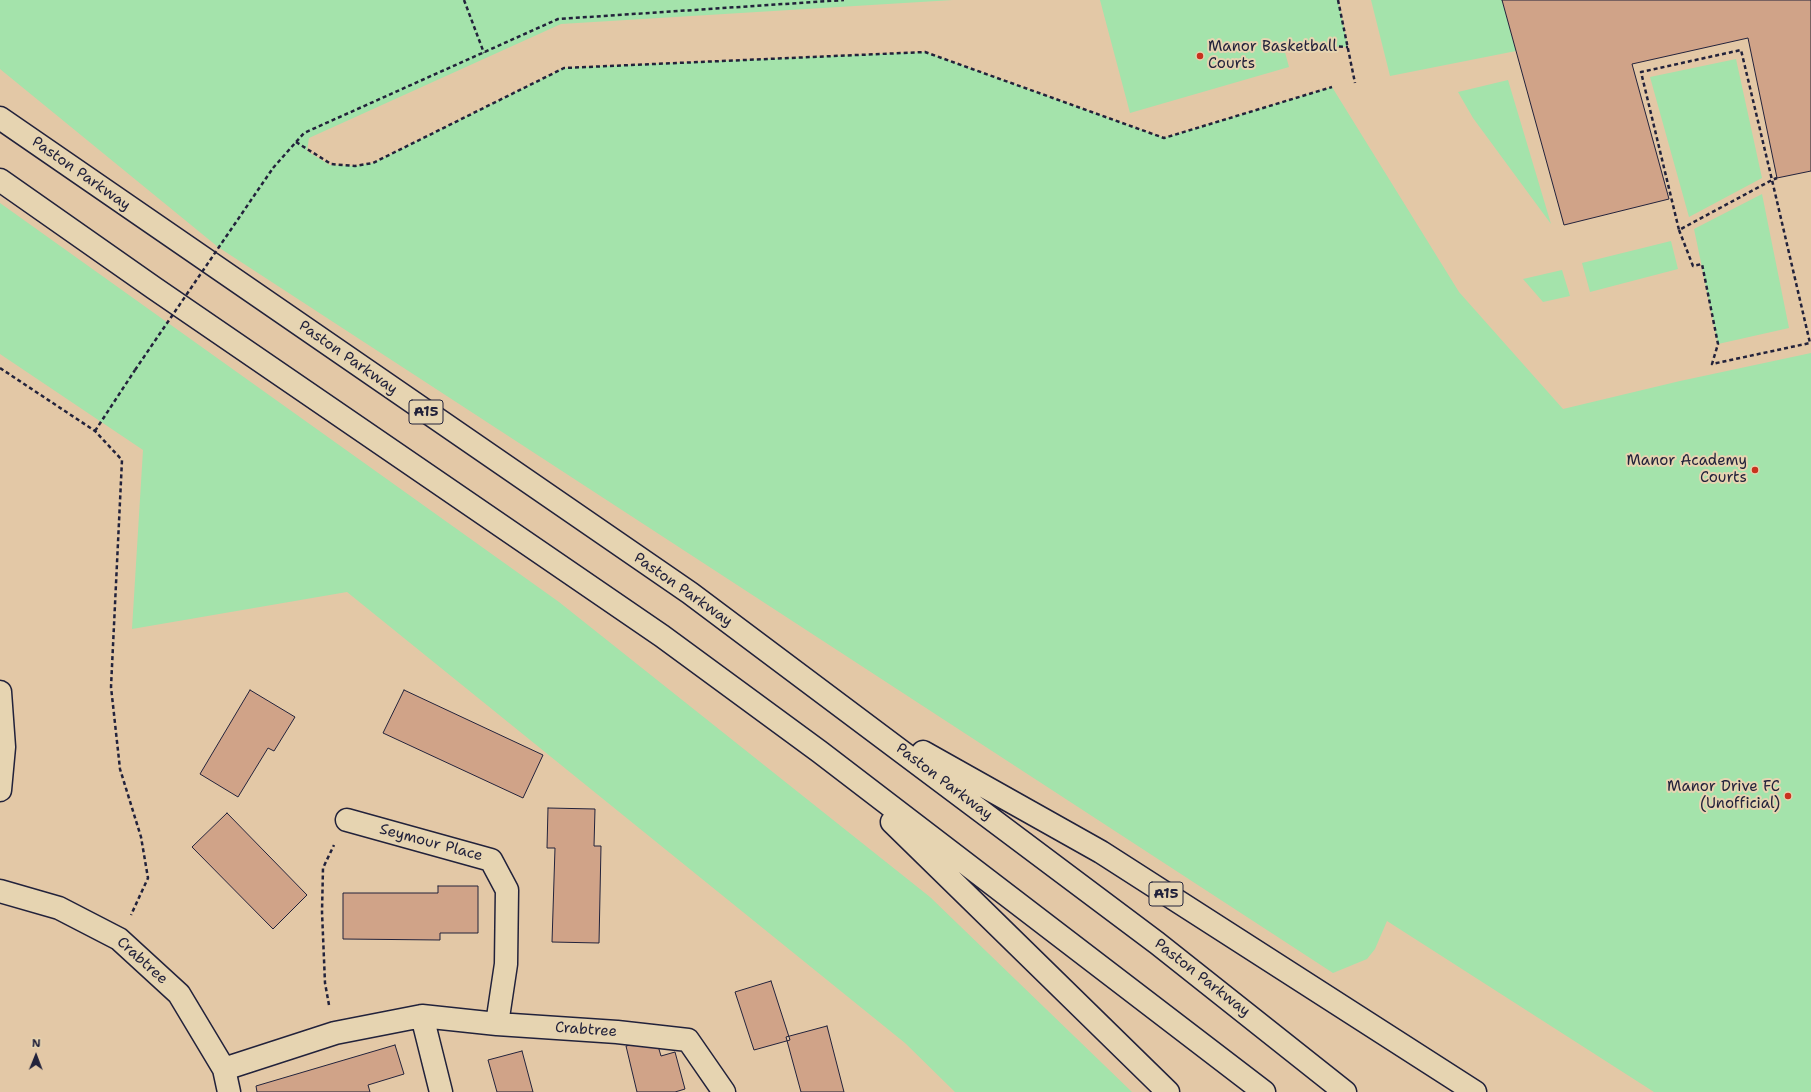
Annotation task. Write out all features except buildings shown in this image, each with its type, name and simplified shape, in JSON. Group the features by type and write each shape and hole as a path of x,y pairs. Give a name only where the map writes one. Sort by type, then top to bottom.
{"main road":[{"name":"Paston Parkway","path":"0,118 690,593 849,710 1157,943 1345,1092"},
{"path":"0,180 160,293 662,636 820,752 1264,1092"},
{"path":"0,692 4,747 0,790"},
{"name":"A15","path":"849,710 1101,852 1475,1092"},
{"path":"820,752 1168,1092"},
{"name":"Seymour Place","path":"347,820 491,860 507,890 506,964 497,1024"},
{"name":"Crabtree","path":"0,890 59,908 119,938 179,994 224,1069 229,1092"},
{"path":"422,1016 441,1092"},
{"name":"Crabtree","path":"224,1069 335,1033 422,1016 497,1024 617,1032 688,1040 724,1092"}],"path":[{"path":"464,0 484,53"},
{"path":"95,431 273,168 304,133 558,19 844,0"},
{"path":"1338,0 1355,82"},
{"path":"1283,44 1348,47"},
{"path":"1741,50 1810,343 1712,364 1718,344 1702,264 1693,266 1679,230 1641,72 1741,50"},
{"path":"296,142 331,164 355,166 373,163 564,68 925,52 1164,138 1332,87"},
{"path":"1679,230 1777,178"},
{"path":"0,368 95,431 122,460 112,687 120,769 141,837 148,878 119,938"},
{"path":"335,1033 325,983 322,912 323,868 347,820"}],"green space":[{"path":"0,0 953,0 561,24 309,138 307,151 330,165 355,166 373,163 564,68 925,52 1164,138 1332,87 1459,292 1563,409 1680,381 1811,353 1811,1092 1654,1092 1387,921 1375,949 1367,959 1333,973 218,247 0,69"},
{"name":"Manor Basketball Courts","path":"1100,0 1338,0 1348,47 1283,45 1289,67 1130,113"},
{"path":"1371,0 1502,0 1516,51 1390,76"},
{"path":"1736,59 1762,178 1689,217 1650,77"},
{"path":"1508,80 1551,224 1473,118 1458,92"},
{"path":"1762,194 1789,328 1718,344 1694,229"},
{"path":"0,203 559,602 930,897 1132,1092 955,1092 905,1043 347,592 132,629 143,450 0,354"},
{"path":"1671,241 1678,269 1590,292 1582,263"},
{"path":"1562,270 1570,296 1543,302 1523,279"}],"place":[{"name":"Manor Basketball Courts","path":"1200,56"},
{"name":"Manor Academy Courts","path":"1755,470"},
{"name":"Manor Drive FC (Unofficial)","path":"1788,796"}]}
